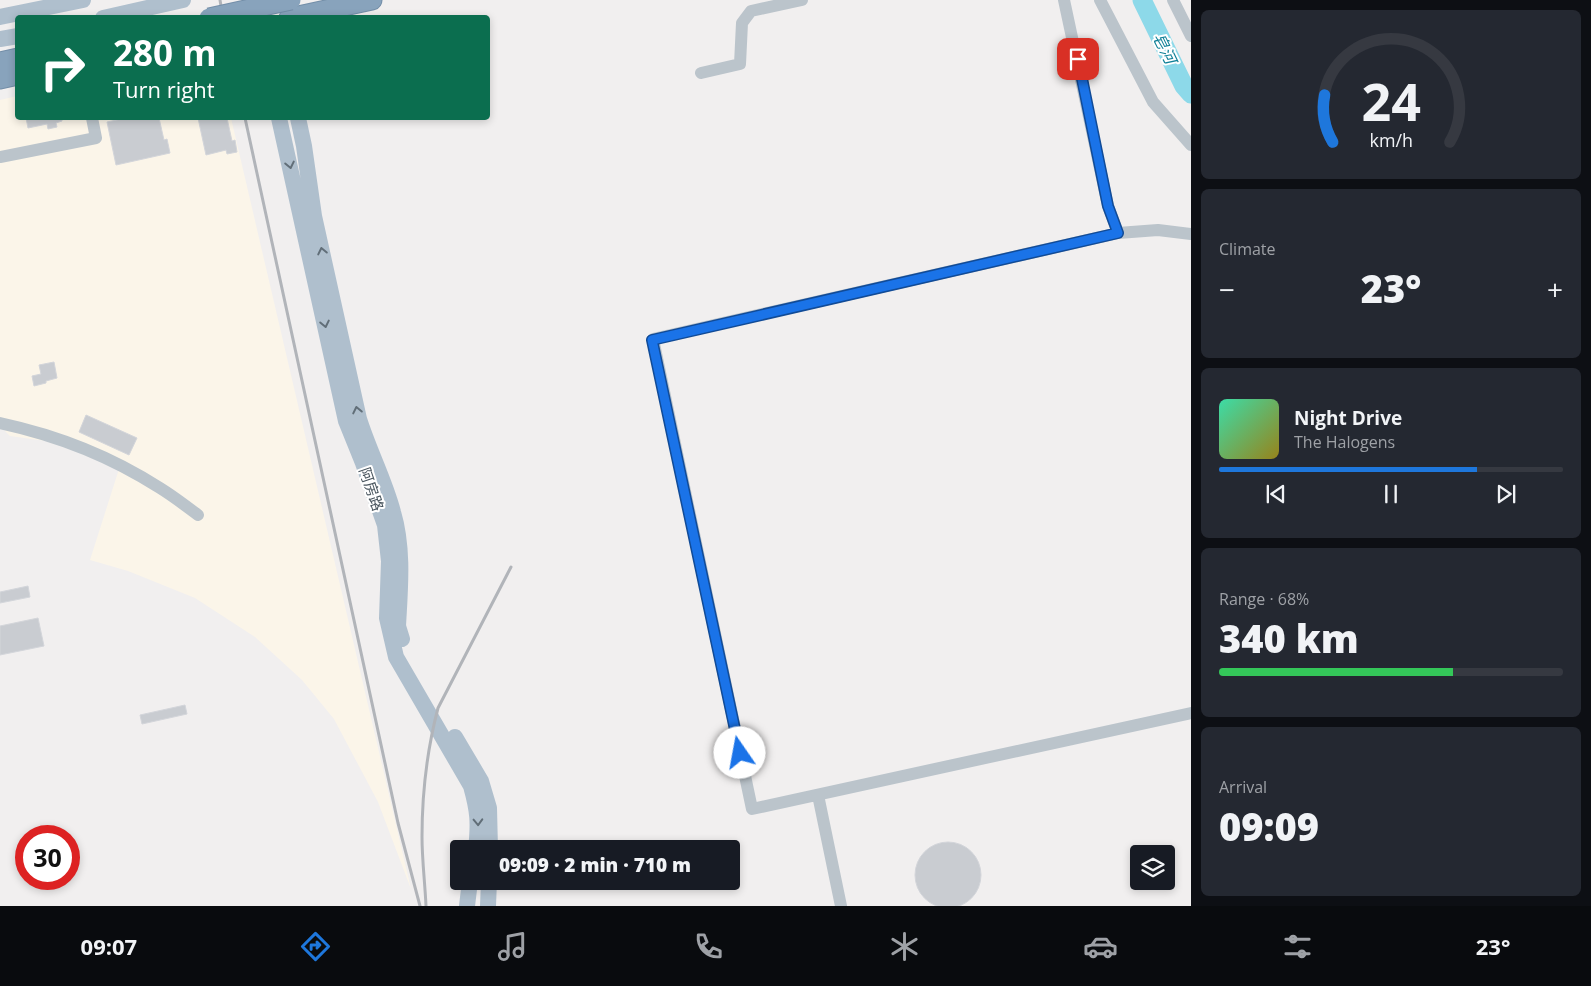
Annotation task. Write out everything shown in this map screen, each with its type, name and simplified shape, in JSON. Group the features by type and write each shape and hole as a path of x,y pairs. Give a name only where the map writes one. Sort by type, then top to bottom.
{"highway":[{"path":"223,15 291,0"},
{"path":"303,15 372,0"},
{"path":"0,62 15,59"},
{"path":"0,79 15,76"}],"main road":[{"path":"0,17 81,0"},
{"path":"117,15 183,0"},
{"path":"253,0 256,15"},
{"path":"272,0 275,15"},
{"path":"0,39 15,36"},
{"name":"阿房路","path":"279,120 346,422 385,525 389,562 387,618 394,649 400,664 471,786 479,826 477,840"},
{"name":"阿房路","path":"298,120 314,216 359,419 394,513 400,548 398,626 406,652 481,781 489,808 490,840"},
{"path":"467,906 469,890"},
{"path":"488,906 489,890"}],"street":[{"path":"701,73 740,64 742,23 751,11 802,0"},
{"path":"1064,0 1108,206 1118,233"},
{"path":"1100,0 1153,102 1191,145"},
{"path":"1173,0 1191,36"},
{"path":"0,158 96,138 92,120"},
{"path":"1191,243 1185,233 1158,230 1118,233 652,340 752,809 1191,713"},
{"path":"0,423 29,429 72,444 121,466 160,488 198,515"},
{"path":"818,795 841,906"}],"shaded area":[{"path":"15,96 15,120 231,120 411,889 378,802 334,719 302,680 255,637 195,598 128,571 90,560 119,469 53,442 10,436 0,426 0,100"}],"building":[{"path":"26,120 62,120 56,123 57,127 48,129 47,124 28,128"},
{"path":"116,120 159,120 164,140 167,139 170,153 116,165 107,122"},
{"path":"198,120 227,120 232,141 235,140 237,152 227,154 226,150 206,155"},
{"path":"54,362 57,378 34,386 32,376 41,374 39,365"},
{"path":"86,415 137,438 129,455 79,432"},
{"path":"28,586 30,597 0,603 0,592"},
{"path":"38,618 44,646 0,655 0,626"},
{"path":"185,705 187,714 142,724 140,715"},
{"path":"954,842 972,851 979,862 981,875 979,888 972,899 961,906 942,908 924,899 917,888 915,869 924,851 935,844"}],"waterway":[{"name":"皂河","path":"1142,0 1184,86 1191,94"}],"railway":[{"path":"220,0 222,15"},
{"path":"245,120 398,823 420,906"},
{"path":"426,906 422,821 428,756 438,708 511,567"}],"route":[{"path":"740,753 664,388 652,340 1118,233 1108,206 1078,59"}]}
